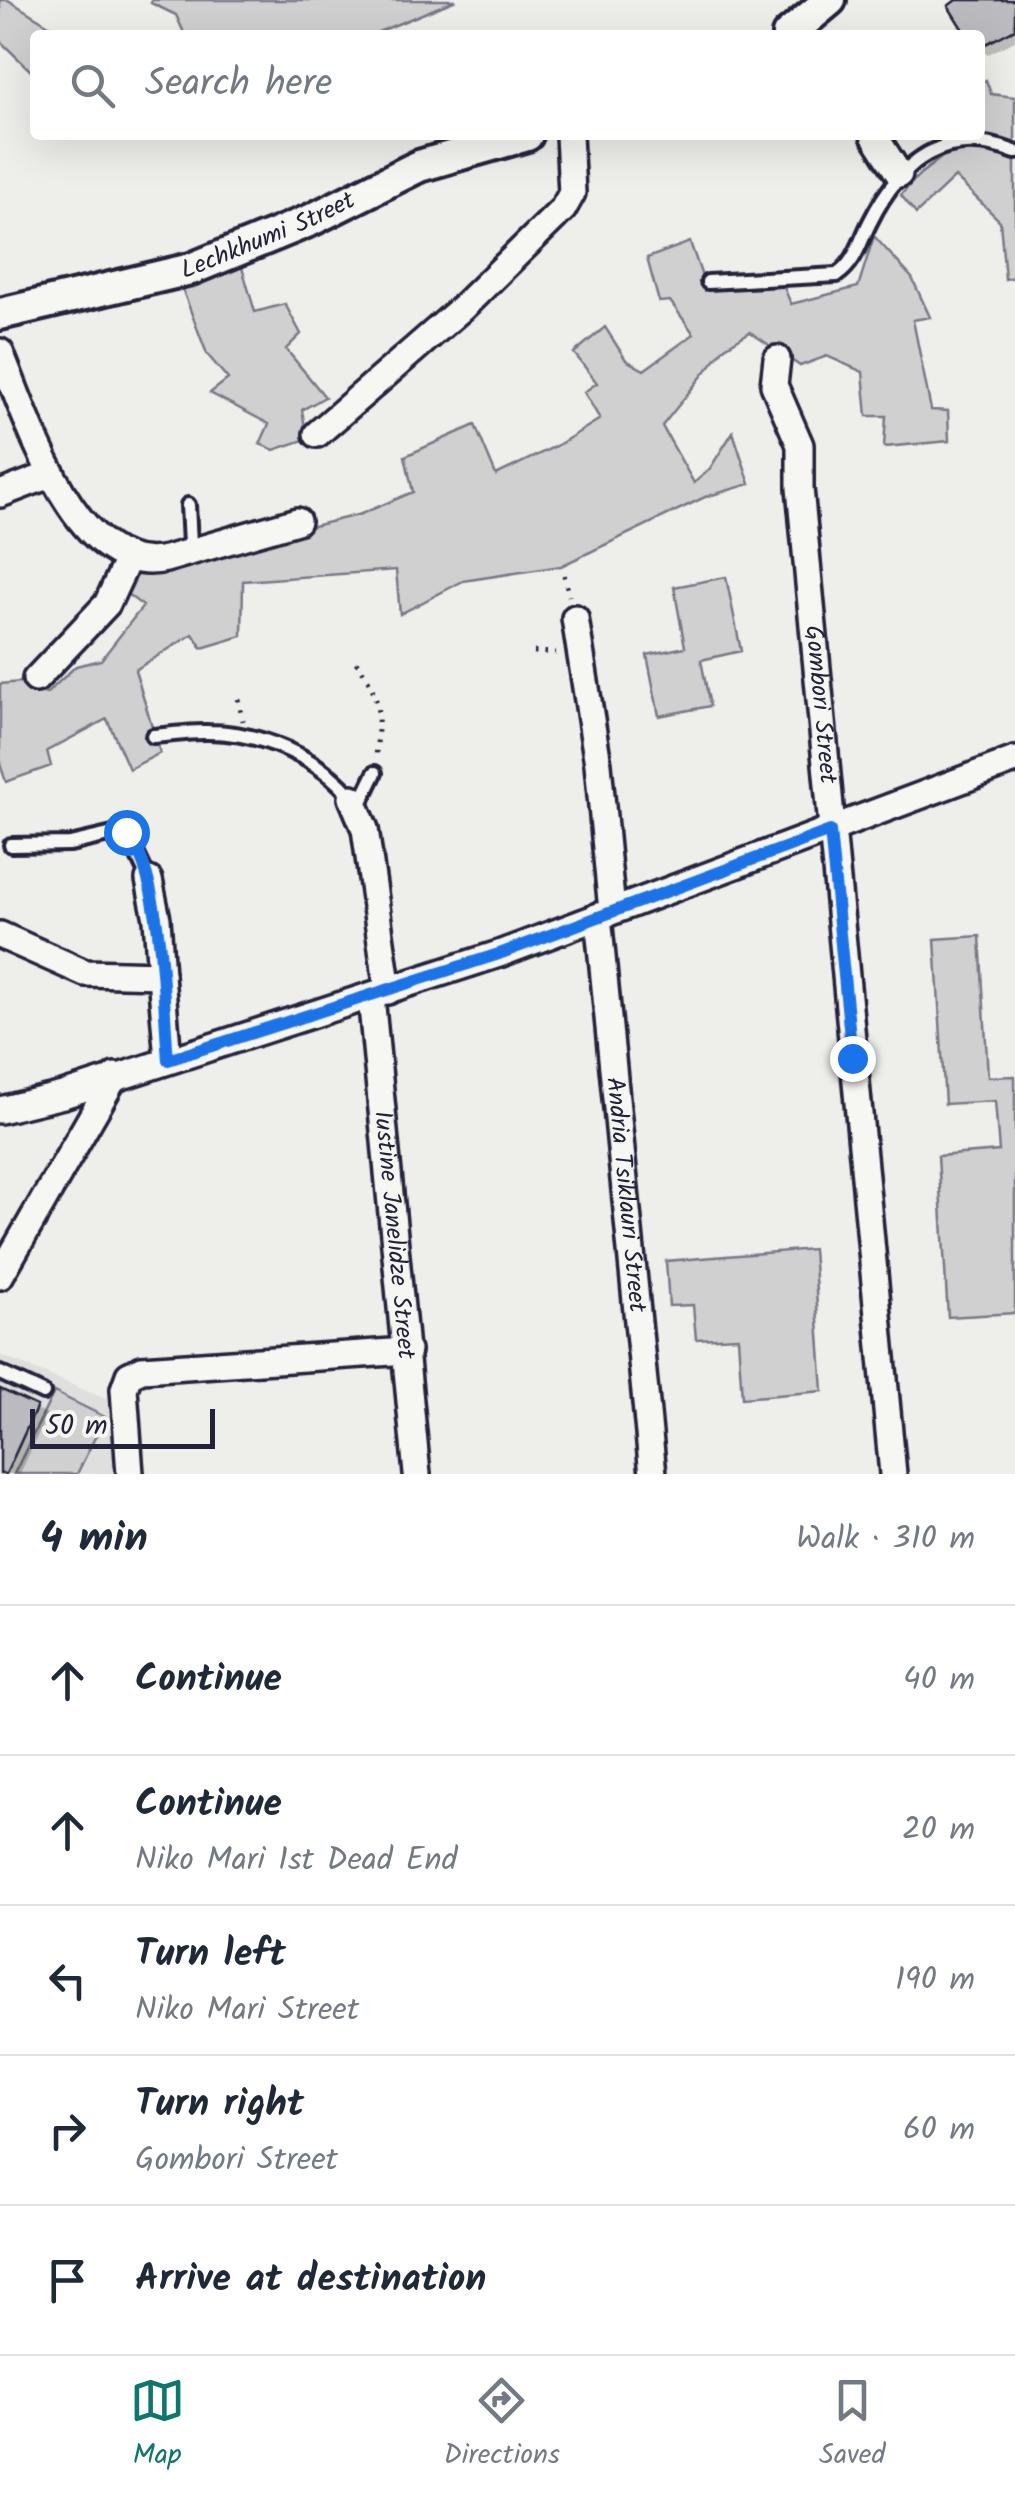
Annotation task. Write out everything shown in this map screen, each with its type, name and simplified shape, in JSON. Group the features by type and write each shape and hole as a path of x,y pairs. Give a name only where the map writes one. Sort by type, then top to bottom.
{"street":[{"path":"803,30 830,0"},
{"name":"Lechkhumi Street","path":"0,314 191,269 311,220 420,166 509,140"},
{"path":"317,434 462,308 563,209 572,194 570,140"},
{"path":"877,140 899,174"},
{"path":"0,352 52,474 84,525 108,548 147,564 298,521"},
{"name":"Gombori Street","path":"776,359 774,386 800,446 800,488 830,831 892,1474"},
{"path":"0,494 52,474"},
{"path":"36,679 107,604 128,559"},
{"name":"Andria Tsiklauri Street","path":"575,618 598,764 605,914 654,1474"},
{"path":"0,1110 64,1095 380,993 605,914 1015,760"},
{"name":"Iustine Janelidze Street","path":"355,803 364,829 380,993 417,1474"},
{"path":"149,880 157,919 168,1060"},
{"path":"0,935 86,973 161,974"},
{"path":"0,1276 116,1076"},
{"path":"130,1474 124,1389 129,1374 142,1369 407,1351"}],"lane":[{"path":"708,282 838,275 854,259 868,226 899,174 945,145 980,141 1015,152"},
{"path":"176,557 190,544 188,505"},
{"path":"153,736 208,732 247,737 296,753 323,768 355,803 375,773"},
{"path":"10,845 70,844 126,832 149,880"},
{"path":"0,1373 43,1393"}],"path":[{"path":"356,662 372,682 378,706 375,773"}],"shaded area":[{"path":"0,0 8,0 57,30 30,30 30,70 0,41"},
{"path":"456,0 383,30 183,30 176,15 151,3"},
{"path":"985,80 991,94 1015,97 1015,277 1005,279 1000,221 955,177 916,214 901,195 920,174 964,140 985,140"},
{"path":"874,236 912,278 930,317 913,320 931,410 948,411 949,441 884,447 886,416 867,416 863,372 827,356 800,366 750,332 725,347 662,426 694,483 709,470 733,432 750,484 705,497 561,566 463,581 400,614 396,570 243,581 242,636 202,648 193,634 135,670 160,753 129,769 107,719 47,751 51,766 6,782 0,764 0,684 21,682 46,694 76,666 101,660 143,606 127,594 140,570 361,514 413,492 405,456 475,425 496,475 558,445 600,419 584,392 597,383 574,353 605,327 626,360 644,370 694,334 670,301 659,302 647,258 690,242 706,288 783,285 791,304 858,287"},
{"path":"239,257 255,312 285,304 301,334 286,349 325,397 302,410 307,439 274,450 260,444 269,424 210,393 228,379 207,354 180,283"},
{"path":"726,577 741,651 701,660 710,706 659,716 647,655 685,647 674,587"},
{"path":"980,936 988,1077 1015,1076 1015,1313 948,1317 938,1156 999,1151 995,1101 945,1104 935,939"},
{"path":"813,1249 823,1391 742,1398 738,1337 696,1339 693,1305 669,1306 666,1261"},
{"path":"0,1355 111,1401 116,1474 0,1474"},
{"path":"54,1392 105,1417 77,1474 14,1474"}],"building":[{"path":"956,0 1015,0 1015,29 985,44 985,30 963,30 948,6"},
{"path":"0,1389 37,1406 6,1474 0,1474"}],"route":[{"path":"126,832 149,880 157,919 168,1060 499,954 830,831 852,1058"}]}
